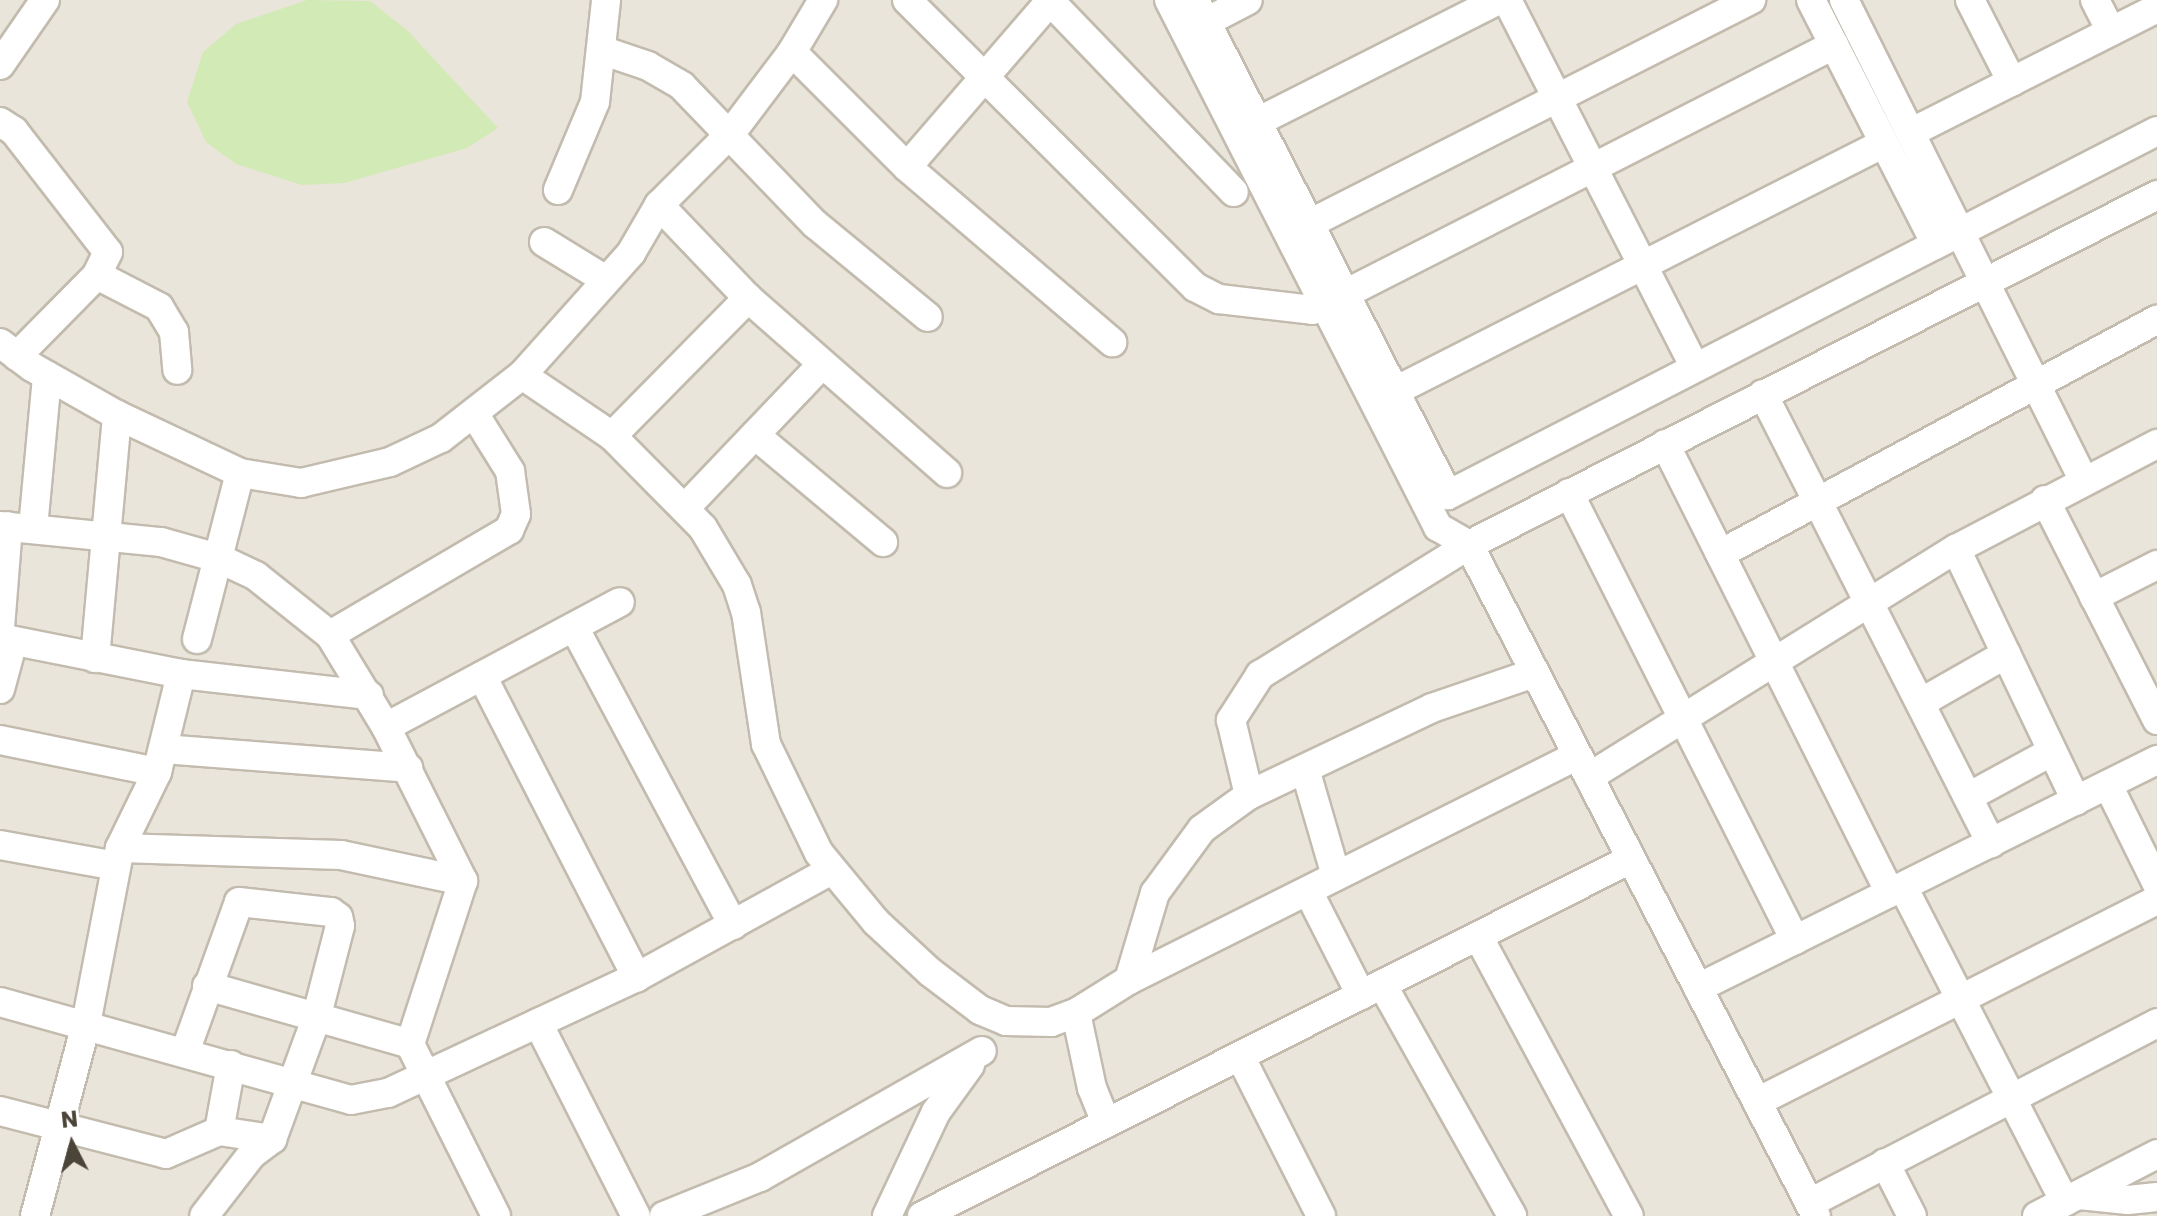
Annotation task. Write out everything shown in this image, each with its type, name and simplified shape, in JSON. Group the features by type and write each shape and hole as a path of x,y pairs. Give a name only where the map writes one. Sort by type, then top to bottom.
{"street":[{"path":"0,65 45,0"},
{"path":"558,190 595,102 606,0"},
{"path":"0,122 14,131 108,252 97,275 8,350 117,415 240,473 301,483 353,473 405,455 475,415 522,375 631,253 659,205 731,133 792,52 823,0"},
{"path":"907,0 1195,287 1219,299 1312,310 1834,45"},
{"path":"907,167 1050,0 1234,192"},
{"path":"1169,0 1336,300 1395,391 1448,495 1935,242 2157,131"},
{"path":"1248,0 1200,11 1309,224 1336,300 1438,527 1469,545 1813,1210 1885,1163 2157,1023"},
{"path":"1257,122 1499,0"},
{"path":"1507,0 1695,367"},
{"path":"1309,224 1751,0"},
{"path":"1811,0 1935,242"},
{"path":"1844,0 1988,281 2084,481"},
{"path":"1970,0 2012,82"},
{"path":"2095,0 2111,31"},
{"path":"1912,132 2157,8"},
{"path":"601,50 648,66 682,86 731,133 815,224 928,317"},
{"path":"792,52 907,167 1112,342"},
{"path":"1395,391 1884,143"},
{"path":"1249,795 1231,720 1260,675 1469,545 2157,195"},
{"path":"659,205 748,298 947,473"},
{"path":"544,242 606,280"},
{"path":"97,275 159,307 174,332 177,370"},
{"path":"612,436 748,298"},
{"path":"1720,554 2036,381 2157,320"},
{"path":"687,506 822,364"},
{"path":"522,375 612,436 687,506 737,585 746,612 766,744 801,823 832,870 930,972 980,1010 1006,1021 1051,1022 1076,1013 1129,980 1336,876 1686,720 1956,549 2157,444"},
{"path":"0,689 14,527 47,376"},
{"path":"1763,394 1991,843"},
{"path":"95,658 117,415"},
{"path":"330,635 509,530 516,514 510,471 475,415"},
{"path":"755,435 883,542"},
{"path":"1665,444 1775,663 1897,890 2071,1198"},
{"path":"197,639 240,473"},
{"path":"1569,493 1795,940"},
{"path":"2045,500 2157,720"},
{"path":"14,527 161,542 218,558 256,576 330,635 369,695 463,881 410,1044 496,1216"},
{"path":"1956,549 2076,801"},
{"path":"2094,597 2157,565"},
{"path":"386,727 620,602"},
{"path":"574,627 733,925"},
{"path":"4,636 95,658 181,674 369,695"},
{"path":"1922,702 2006,654"},
{"path":"1129,980 1155,893 1202,829 1249,795 1432,708 1534,673"},
{"path":"35,1216 86,1024 118,857 160,761 181,674"},
{"path":"482,676 637,977"},
{"path":"0,740 160,761 408,768"},
{"path":"1968,797 2051,752"},
{"path":"1698,988 2157,760"},
{"path":"1305,769 1336,876"},
{"path":"2108,785 2157,884"},
{"path":"0,845 118,857 341,855 463,881"},
{"path":"922,1216 959,1208 1106,1123 1631,859"},
{"path":"0,1002 351,1100 388,1093 637,977 832,870"},
{"path":"1308,891 1512,1216"},
{"path":"1757,1102 2157,900"},
{"path":"185,1052 239,902 331,912 340,926 316,1019 272,1139 252,1154 204,1216"},
{"path":"1478,936 1629,1216"},
{"path":"207,986 410,1044"},
{"path":"1076,1013 1094,1098 1106,1123"},
{"path":"887,1216 936,1112 1006,1021"},
{"path":"538,1023 632,1208 658,1216"},
{"path":"664,1216 760,1177 982,1051"},
{"path":"1240,1056 1321,1216"},
{"path":"219,1131 231,1065"},
{"path":"0,1111 166,1154 219,1131 272,1139"},
{"path":"2037,1216 2157,1154"},
{"path":"1885,1163 1912,1216"},
{"path":"2071,1198 2128,1200 2157,1197"}],"shaded area":[{"path":"0,0 2157,0 2157,1216 0,1216"}],"green space":[{"path":"307,0 370,1 407,30 498,128 467,148 344,183 302,185 236,164 206,142 187,102 203,52 236,24"}]}
